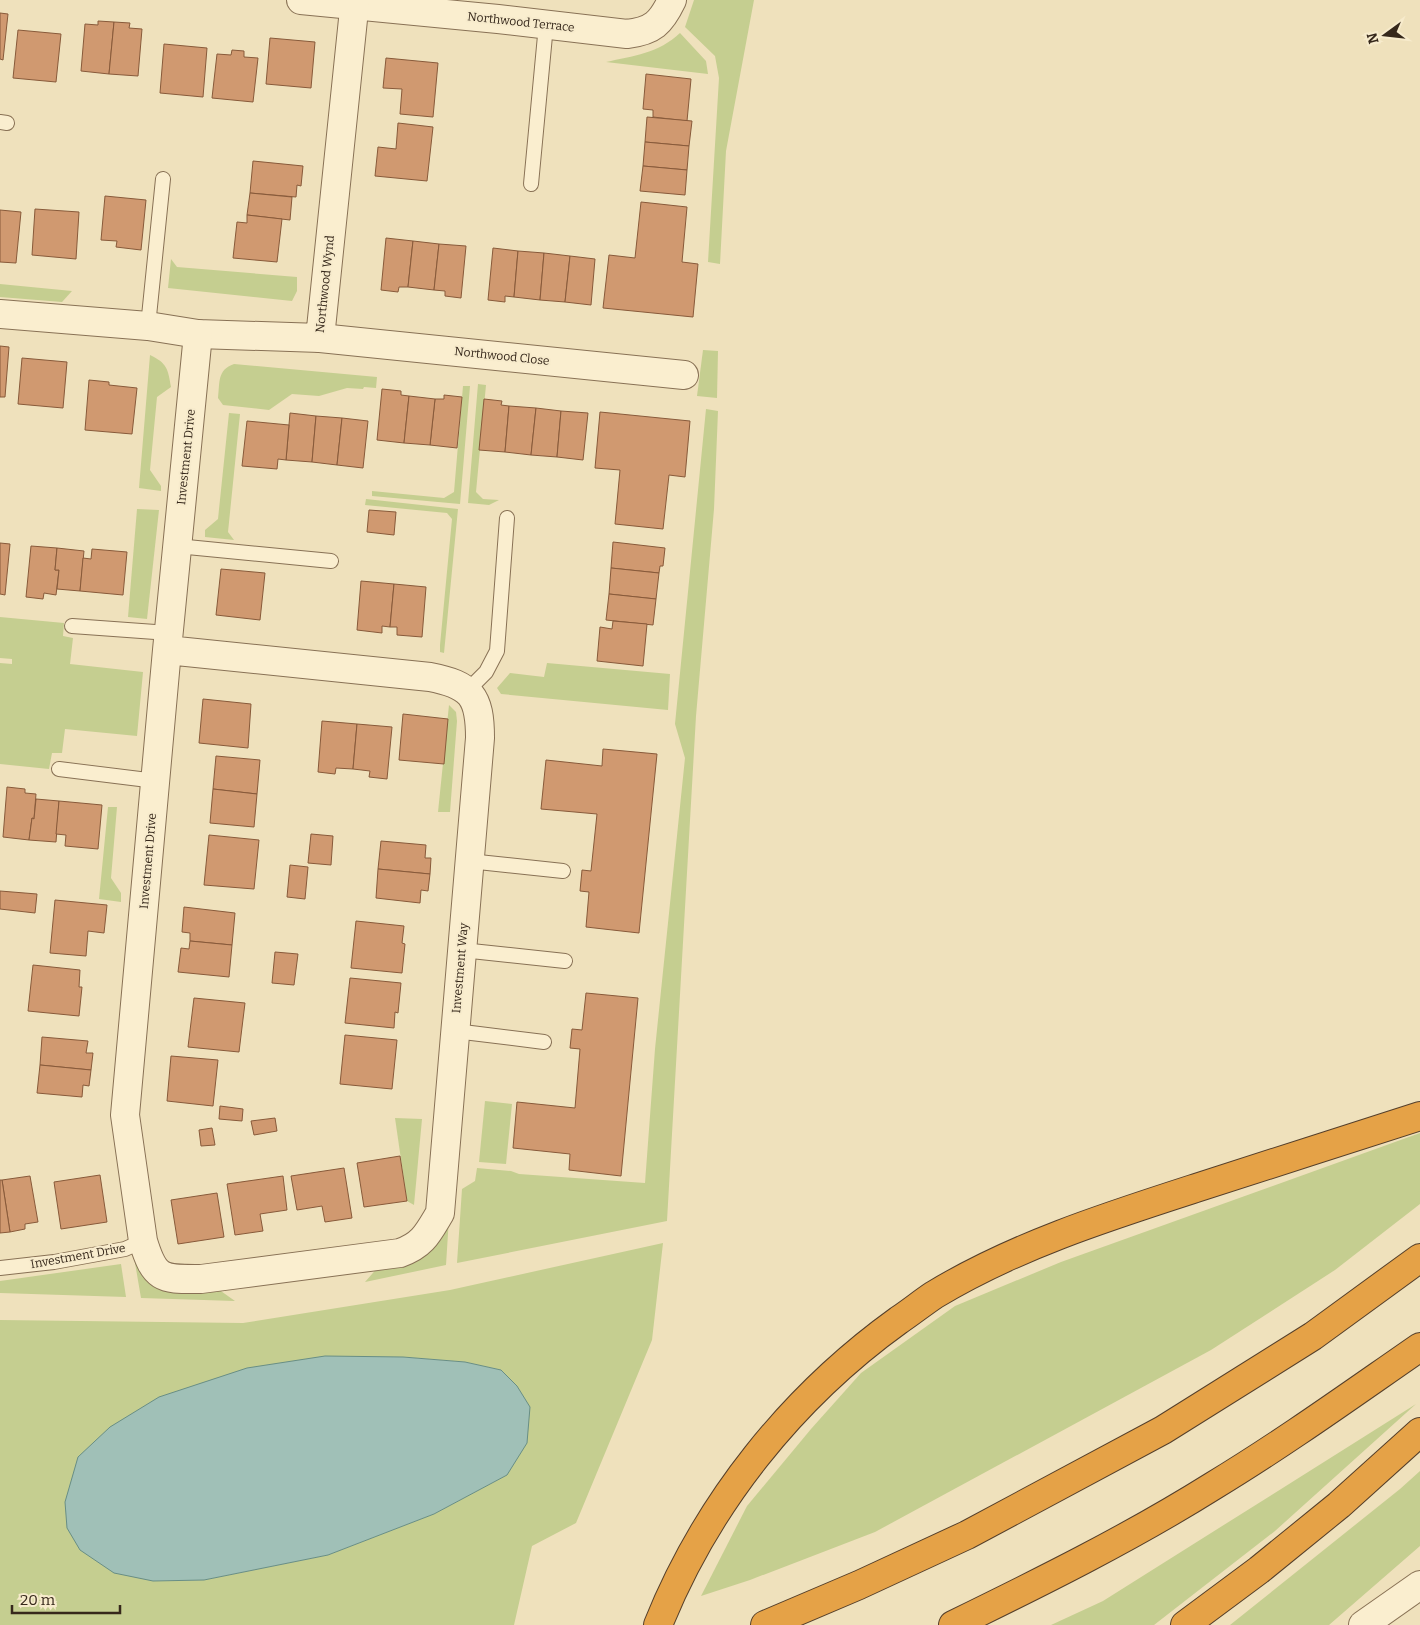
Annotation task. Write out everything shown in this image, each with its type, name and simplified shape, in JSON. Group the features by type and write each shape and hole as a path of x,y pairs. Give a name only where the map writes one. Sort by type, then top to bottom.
{"highway":[{"path":"658,1625 684,1567 709,1523 767,1442 799,1405 838,1368 886,1330 934,1296 985,1268 1035,1245 1109,1216 1420,1116"},
{"path":"765,1625 859,1585 967,1535 1162,1430 1313,1336 1420,1258"},
{"path":"953,1625 1120,1540 1212,1487 1313,1421 1420,1347"},
{"path":"1185,1625 1259,1570 1332,1511 1420,1432"}],"street":[{"name":"Northwood Terrace","path":"301,0 355,2 627,34 642,32 654,26 667,10 672,0"},
{"name":"Northwood Wynd","path":"0,314 148,326 198,334 320,338 355,2"},
{"name":"Investment Drive","path":"143,1241 125,1115 198,334"},
{"name":"Northwood Close","path":"320,338 684,374"},
{"path":"168,641 430,677 447,680 468,690"},
{"name":"Investment Way","path":"143,1241 148,1259 165,1278 201,1279 400,1253 413,1248 424,1240 440,1213 480,725 478,711 468,690"},
{"path":"1364,1625 1420,1585"}],"lane":[{"path":"531,184 546,25"},
{"path":"148,326 163,179"},
{"path":"468,690 486,672 497,651 507,518"},
{"path":"177,546 331,561"},
{"path":"72,626 168,641"},
{"path":"59,768 156,782"},
{"path":"469,861 563,871"},
{"path":"462,950 565,961"},
{"path":"455,1031 544,1042"},
{"name":"Investment Drive","path":"0,1268 54,1262 125,1249 143,1241"}],"green space":[{"path":"694,0 754,0 726,151 720,264 708,262 719,78 715,56 685,27"},
{"path":"680,33 706,61 708,74 606,62 654,49 672,40"},
{"path":"171,259 177,267 297,277 297,291 292,301 168,288"},
{"path":"0,284 72,291 62,302 0,297"},
{"path":"703,350 718,351 717,398 697,396"},
{"path":"150,355 166,367 171,387 157,397 150,470 161,486 161,491 139,488"},
{"path":"234,364 377,377 376,388 347,388 319,396 292,394 269,410 223,405 218,398 220,377 225,370"},
{"path":"478,384 486,385 476,492 483,499 499,500 489,505 468,503"},
{"path":"463,386 470,386 460,504 372,496 372,491 444,498 454,492"},
{"path":"706,409 718,411 714,509 696,716 667,1221 457,1263 462,1189 475,1181 477,1168 511,1171 519,1174 645,1183 655,1049 685,758 675,724"},
{"path":"229,413 240,414 228,532 234,540 205,537 205,530 218,519"},
{"path":"366,499 458,509 444,653 440,652 440,645 452,519 447,513 365,505"},
{"path":"137,509 159,510 147,619 128,617"},
{"path":"0,617 64,623 63,636 73,638 70,664 143,672 137,736 65,729 62,753 52,753 49,769 0,764 0,663 12,664 12,659 0,658"},
{"path":"547,663 670,674 668,710 501,694 497,688 510,673 544,677"},
{"path":"449,705 456,712 457,721 450,812 438,812"},
{"path":"108,807 117,807 111,878 121,893 121,902 99,899"},
{"path":"485,1101 512,1104 506,1164 479,1162"},
{"path":"395,1118 422,1119 414,1205 407,1201"},
{"path":"1420,1133 1420,1204 1335,1270 1211,1350 875,1532 750,1580 701,1596 747,1506 811,1429 861,1373 955,1306 1061,1262"},
{"path":"449,1218 446,1265 365,1282 379,1266 416,1259 430,1250"},
{"path":"663,1243 652,1340 576,1523 532,1546 514,1625 0,1625 0,1320 243,1323 450,1290","holes":["403,1357 465,1362 501,1370 507,1475 434,1514 328,1555 204,1580 153,1581"]},
{"path":"134,1257 160,1286 184,1294 218,1289 235,1301 141,1298"},
{"path":"121,1264 126,1297 0,1293 0,1281"},
{"path":"1416,1404 1275,1531 1154,1625 1051,1625 1103,1601"},
{"path":"1420,1471 1420,1546 1329,1625 1230,1625 1400,1489"}],"water":[{"path":"325,1356 403,1357 465,1362 501,1370 517,1386 530,1407 527,1443 507,1475 434,1514 328,1555 204,1580 153,1581 114,1573 80,1550 67,1528 65,1502 78,1457 110,1427 159,1397 247,1368"}],"building":[{"path":"0,13 8,14 3,60 0,59"},
{"path":"98,21 114,22 109,74 81,71 85,24 98,25"},
{"path":"114,22 130,23 129,28 142,29 138,76 109,74"},
{"path":"18,30 61,34 56,82 13,78"},
{"path":"270,38 315,42 311,88 266,84"},
{"path":"164,44 207,48 203,97 160,93"},
{"path":"232,50 244,51 244,57 258,58 253,102 212,98 217,54 231,55"},
{"path":"386,58 438,63 433,117 400,114 402,89 383,88"},
{"path":"646,74 691,79 687,121 653,117 653,110 643,109"},
{"path":"647,117 692,121 689,146 645,142"},
{"path":"398,123 433,127 427,181 375,176 378,147 396,149"},
{"path":"645,142 689,146 687,170 643,166"},
{"path":"253,161 303,166 301,186 297,185 296,197 250,193"},
{"path":"643,166 687,170 685,195 640,191"},
{"path":"250,193 292,197 290,220 247,215"},
{"path":"105,196 146,200 141,250 116,247 117,241 101,240"},
{"path":"641,202 687,207 682,262 698,264 693,317 603,308 609,255 635,258"},
{"path":"35,209 79,212 76,259 32,255"},
{"path":"0,210 21,212 16,263 0,262"},
{"path":"247,215 282,219 277,262 233,258 237,222 247,223"},
{"path":"386,238 413,241 408,287 399,287 398,292 381,290"},
{"path":"413,241 439,244 434,290 408,287"},
{"path":"439,244 466,246 461,298 445,296 445,291 434,290"},
{"path":"493,248 518,251 514,297 505,296 505,302 488,300"},
{"path":"518,251 544,253 540,300 514,297"},
{"path":"544,253 570,256 565,302 540,300"},
{"path":"570,256 595,259 591,305 565,302"},
{"path":"0,346 9,347 5,397 0,397"},
{"path":"22,358 67,362 63,408 18,404"},
{"path":"89,380 109,382 109,385 137,388 132,434 85,430"},
{"path":"382,389 401,391 401,395 409,396 404,443 377,440"},
{"path":"444,395 462,397 457,448 430,445 435,399 444,399"},
{"path":"409,396 435,399 430,445 404,443"},
{"path":"484,399 502,401 501,405 509,406 505,452 479,450"},
{"path":"509,406 536,408 531,455 505,452"},
{"path":"536,408 561,411 557,457 531,455"},
{"path":"561,411 588,413 583,460 557,457"},
{"path":"600,412 690,421 685,477 669,475 663,529 615,524 620,470 595,468"},
{"path":"290,413 316,416 312,462 286,460"},
{"path":"316,416 342,418 337,465 312,462"},
{"path":"342,418 368,421 363,468 337,465"},
{"path":"247,421 289,425 286,460 278,459 277,469 242,466"},
{"path":"369,510 396,512 394,535 367,532"},
{"path":"613,542 665,548 663,566 660,566 659,573 611,568"},
{"path":"0,543 10,544 5,595 0,594"},
{"path":"31,546 57,548 55,570 59,570 56,595 44,593 43,599 26,597"},
{"path":"57,548 84,551 80,591 57,589 59,570 55,570"},
{"path":"92,549 127,552 123,595 80,591 83,558 91,559"},
{"path":"611,568 659,573 656,599 609,594"},
{"path":"221,569 265,573 260,620 216,615"},
{"path":"361,581 394,584 390,627 382,626 382,633 357,630"},
{"path":"394,584 426,587 422,637 397,635 397,627 390,627"},
{"path":"609,594 656,599 653,625 606,620"},
{"path":"613,621 647,624 643,666 597,661 600,627 612,629"},
{"path":"203,699 251,704 248,748 199,743"},
{"path":"403,714 448,719 444,764 399,760"},
{"path":"322,721 357,724 353,769 336,768 335,774 318,772"},
{"path":"357,724 392,727 387,779 369,777 370,771 353,769"},
{"path":"603,749 657,754 639,933 586,927 589,892 580,891 582,870 591,871 597,814 541,809 546,760 602,766"},
{"path":"216,756 260,760 257,794 213,789"},
{"path":"7,787 25,789 25,793 36,794 34,819 32,818 29,840 3,837"},
{"path":"213,789 257,794 254,827 210,823"},
{"path":"36,799 59,801 56,842 29,840"},
{"path":"59,801 102,805 98,849 65,846 66,835 56,834"},
{"path":"311,834 333,836 331,865 308,863"},
{"path":"209,835 259,840 254,889 204,885"},
{"path":"381,841 426,845 425,858 431,858 430,874 378,869"},
{"path":"290,865 308,867 305,899 287,897"},
{"path":"378,869 430,874 428,891 421,890 420,903 376,898"},
{"path":"0,891 37,894 35,913 0,909"},
{"path":"55,900 107,905 104,933 88,931 86,956 50,953"},
{"path":"184,907 235,913 232,945 190,941 190,933 182,932"},
{"path":"356,921 404,926 402,943 405,944 402,973 351,968"},
{"path":"190,941 232,945 229,977 178,972 181,948 189,949"},
{"path":"275,952 298,954 294,985 272,983"},
{"path":"33,965 80,970 79,987 82,987 79,1016 28,1011"},
{"path":"350,978 401,983 398,1013 395,1012 394,1028 345,1023"},
{"path":"586,993 638,998 621,1176 569,1170 570,1154 513,1148 517,1102 575,1108 580,1049 570,1048 572,1029 582,1030"},
{"path":"194,998 245,1003 239,1052 188,1047"},
{"path":"345,1035 397,1040 392,1089 340,1084"},
{"path":"42,1037 88,1041 86,1053 93,1053 91,1070 40,1065"},
{"path":"171,1056 218,1060 213,1106 167,1101"},
{"path":"40,1065 91,1070 89,1086 83,1085 82,1097 37,1093"},
{"path":"220,1106 243,1109 242,1121 219,1119"},
{"path":"275,1118 277,1131 254,1135 251,1121"},
{"path":"212,1128 215,1145 201,1146 199,1130"},
{"path":"400,1156 407,1201 364,1207 357,1163"},
{"path":"344,1168 352,1218 325,1222 322,1206 297,1210 291,1176"},
{"path":"100,1175 107,1222 61,1229 54,1182"},
{"path":"30,1176 38,1222 25,1224 25,1229 10,1232 2,1180"},
{"path":"283,1176 287,1210 260,1214 263,1231 235,1235 227,1184"},
{"path":"0,1180 2,1180 10,1232 0,1233"},
{"path":"217,1193 224,1237 178,1244 171,1200"}]}
